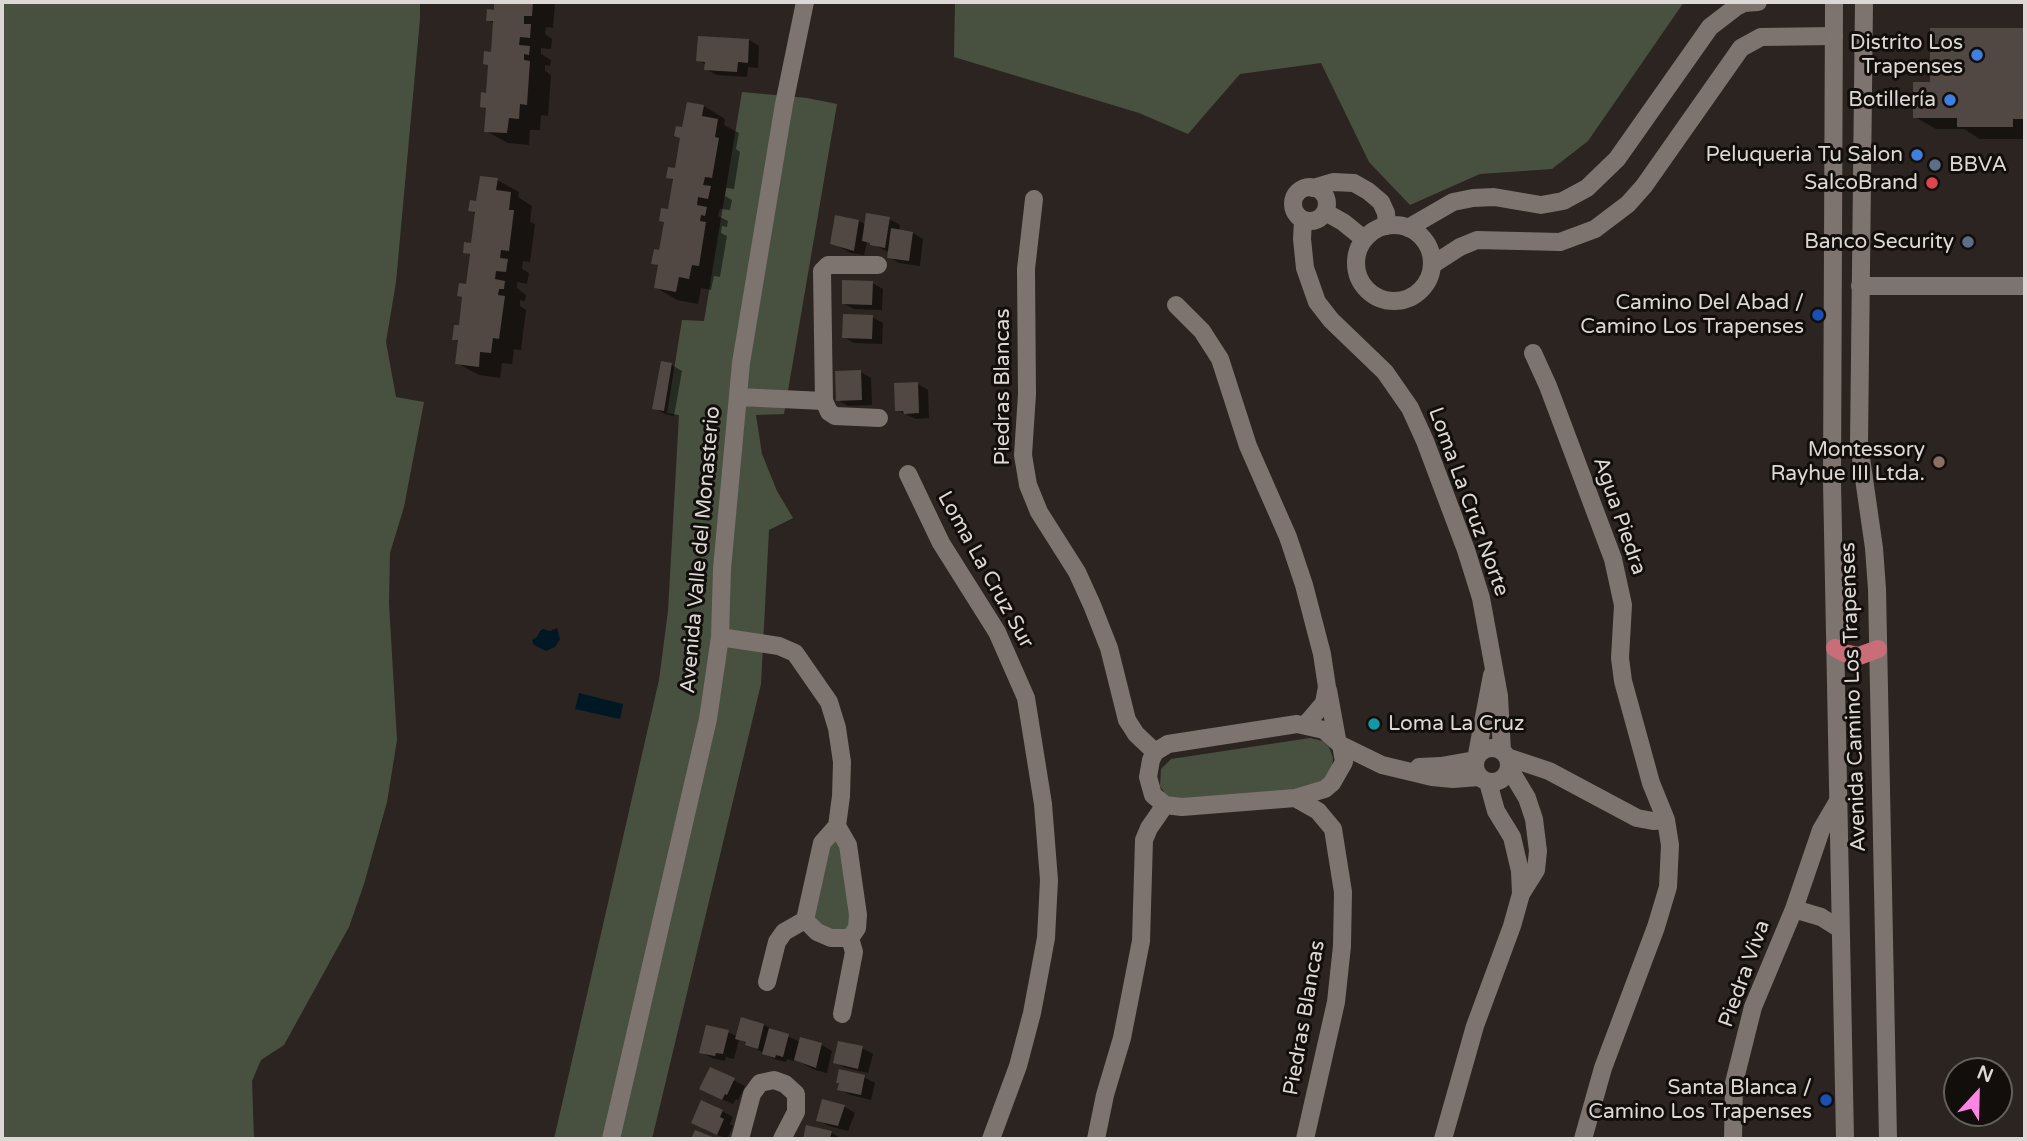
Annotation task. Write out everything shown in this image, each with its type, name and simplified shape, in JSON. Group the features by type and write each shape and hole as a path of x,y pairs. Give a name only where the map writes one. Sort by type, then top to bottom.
{"main road":[{"path":"1835,648 1859,656 1878,649"}],"street":[{"name":"Avenida Valle del Monasterio","path":"611,1139 708,719 720,637 722,569 745,339 784,104 805,2"},
{"path":"1408,228 1453,202 1494,197 1541,205 1563,201 1587,188 1617,159 1710,27 1736,7 1744,3 1758,2"},
{"name":"Avenida Camino Los Trapenses","path":"1835,2 1832,482 1845,1139"},
{"name":"Avenida Camino Los Trapenses","path":"1864,2 1859,444 1874,548 1888,1139"},
{"path":"1432,265 1460,247 1477,240 1560,242 1595,229 1628,204 1644,186 1741,48 1761,37 1833,36"},
{"path":"1314,188 1324,195 1327,207 1318,219 1303,220 1294,211 1293,200 1300,190 1333,182 1354,183 1381,202 1387,226"},
{"name":"Piedras Blancas","path":"1034,199 1026,269 1027,394 1023,455 1026,476 1039,512 1077,572 1093,605 1109,648 1127,720 1136,734 1155,752"},
{"path":"1325,212 1364,239"},
{"name":"Loma La Cruz Norte","path":"1303,220 1305,268 1317,302 1331,320 1385,372 1410,408 1425,441 1474,574 1485,617 1503,723 1506,759 1527,798 1538,835 1535,870 1521,894 1475,1026 1443,1139"},
{"path":"1387,226 1408,228 1424,241 1432,265 1424,286 1414,296 1397,302 1384,300 1368,292 1357,276 1356,255 1364,239 1374,230 1387,226"},
{"path":"878,265 828,265 822,271 824,401 829,412 835,416 879,418"},
{"path":"1860,286 2025,286"},
{"path":"1177,305 1202,331 1220,359 1248,446 1288,537 1320,645 1327,687 1344,755 1336,777"},
{"name":"Agua Piedra","path":"1533,353 1613,559 1623,605 1620,659 1622,681 1651,783 1666,820 1670,867 1668,887 1656,927 1603,1068 1583,1139"},
{"path":"738,397 824,401"},
{"name":"Loma La Cruz Sur","path":"908,474 941,543 998,632 1026,698 1043,804 1049,880 1046,938 1032,1013 1018,1066 991,1139"},
{"path":"720,637 779,646 796,653 829,702 837,728 842,762 837,826 822,843 805,920 784,932 777,942 767,982"},
{"name":"Loma La Cruz Norte","path":"1493,668 1480,768 1496,811 1512,837 1520,872 1521,894"},
{"path":"1306,724 1324,704 1327,687"},
{"path":"1382,765 1336,777 1317,793 1295,798 1182,807 1165,805 1153,795 1149,786 1148,769 1155,752 1168,744 1306,724 1324,730 1339,742 1382,765 1407,769 1480,768 1499,780 1506,759"},
{"path":"1480,768 1487,748 1492,747 1506,759 1549,771 1637,818 1666,820"},
{"name":"Piedras Blancas","path":"1305,1139 1331,1028 1342,946 1342,880 1331,815 1336,777"},
{"path":"1295,798 1318,811 1332,829"},
{"name":"Piedra Viva","path":"1733,1139 1734,1083 1753,1007 1794,909 1821,830 1838,801"},
{"path":"1096,1139 1105,1095 1122,1038 1141,941 1144,840 1165,805"},
{"path":"837,826 848,845 858,915 857,928 850,939 854,952 842,1014"},
{"name":"Piedra Viva","path":"1794,909 1821,917 1840,929"},
{"path":"805,920 817,932 831,938 850,939"},
{"path":"740,1139 752,1094 760,1083 774,1080 785,1084 796,1094 796,1112 782,1139"}],"green space":[{"path":"2,2 420,2 396,282 386,342 396,397 424,402 404,507 390,553 389,603 397,740 387,802 349,927 284,1045 261,1060 252,1081 254,1139 2,1139"},
{"path":"955,2 1684,2 1588,141 1552,169 1480,174 1410,205 1369,162 1321,63 1240,74 1188,134 1139,113 954,57"},
{"path":"742,92 807,98 837,104 784,414 756,415 762,454 777,491 793,518 769,530 761,684 652,1139 554,1139 659,680 668,611 679,415 667,413 682,320 704,321"},
{"path":"1310,738 1323,741 1329,747 1333,758 1332,770 1325,781 1309,789 1177,803 1168,798 1160,786 1161,769 1171,759"},
{"path":"834,840 839,843 852,912 848,930 827,931 811,916 824,855"}],"water":[{"path":"557,628 560,639 555,647 546,651 534,645 532,640 540,631"},
{"path":"579,693 623,704 620,719 575,709"}],"building":[{"path":"494,2 533,2 532,16 524,16 524,24 531,24 530,38 520,37 519,45 530,46 529,55 524,54 524,60 530,61 527,105 520,104 519,119 509,118 507,133 484,132 486,108 480,107 481,92 486,93 488,65 483,64 484,51 491,52 493,21 486,21 487,9 494,10"},
{"name":"Distrito Los Trapenses","path":"1930,28 2025,28 2025,119 2013,119 2013,127 1957,127 1957,118 1913,118 1913,82 1930,82"},
{"path":"698,36 749,39 748,63 738,62 737,72 704,70 705,62 696,61"},
{"path":"687,102 704,105 702,116 718,119 715,137 719,138 712,178 705,177 703,185 711,186 708,199 698,197 697,205 707,207 705,216 701,215 700,221 706,222 699,266 692,265 689,279 679,277 676,292 654,288 658,265 651,264 654,249 659,250 664,222 659,221 661,208 668,209 673,179 666,178 668,167 675,168 680,138 674,136 676,126 682,127"},
{"path":"480,176 498,178 496,190 511,192 509,210 514,210 509,251 501,250 500,258 508,259 506,272 496,271 495,279 505,281 504,289 499,289 498,295 505,296 499,339 493,338 491,353 480,352 479,367 455,364 458,340 452,340 454,325 459,325 462,297 457,296 459,283 466,284 470,254 463,253 464,242 471,243 475,212 468,211 470,200 476,201"},
{"path":"866,213 890,217 885,248 862,241"},
{"path":"835,215 859,220 854,251 830,244"},
{"path":"891,228 913,232 909,261 887,258"},
{"path":"842,280 873,281 872,305 842,304"},
{"path":"843,314 873,315 872,339 842,338"},
{"path":"661,361 672,363 664,411 652,409"},
{"path":"861,370 862,400 836,401 835,371"},
{"path":"918,382 919,413 904,414 903,411 895,411 894,383"},
{"path":"741,1017 764,1024 758,1049 735,1039"},
{"path":"706,1025 729,1030 723,1054 716,1053 715,1056 699,1053"},
{"path":"769,1028 789,1034 783,1057 776,1055 775,1058 762,1054"},
{"path":"800,1037 822,1043 816,1068 794,1060"},
{"path":"838,1041 863,1046 858,1069 833,1063"},
{"path":"710,1067 735,1078 722,1100 699,1089"},
{"path":"839,1069 865,1075 861,1095 837,1090"},
{"path":"822,1099 845,1105 838,1126 816,1121"},
{"path":"701,1100 723,1110 720,1117 724,1119 717,1135 691,1123"},
{"path":"806,1125 832,1131 830,1139 803,1139"},
{"path":"695,1130 718,1139 691,1139"}],"place":[{"name":"Distrito Los Trapenses","path":"1977,55"},
{"name":"Botillería","path":"1950,100"},
{"name":"Peluqueria Tu Salon","path":"1917,155"},
{"name":"BBVA","path":"1935,165"},
{"name":"SalcoBrand","path":"1932,183"},
{"name":"Banco Security","path":"1968,242"},
{"name":"Camino Del Abad / Camino Los Trapenses","path":"1818,315"},
{"name":"Montessory Rayhue III Ltda.","path":"1939,462"},
{"name":"Loma La Cruz","path":"1374,724"},
{"name":"Santa Blanca / Camino Los Trapenses","path":"1826,1100"}]}
